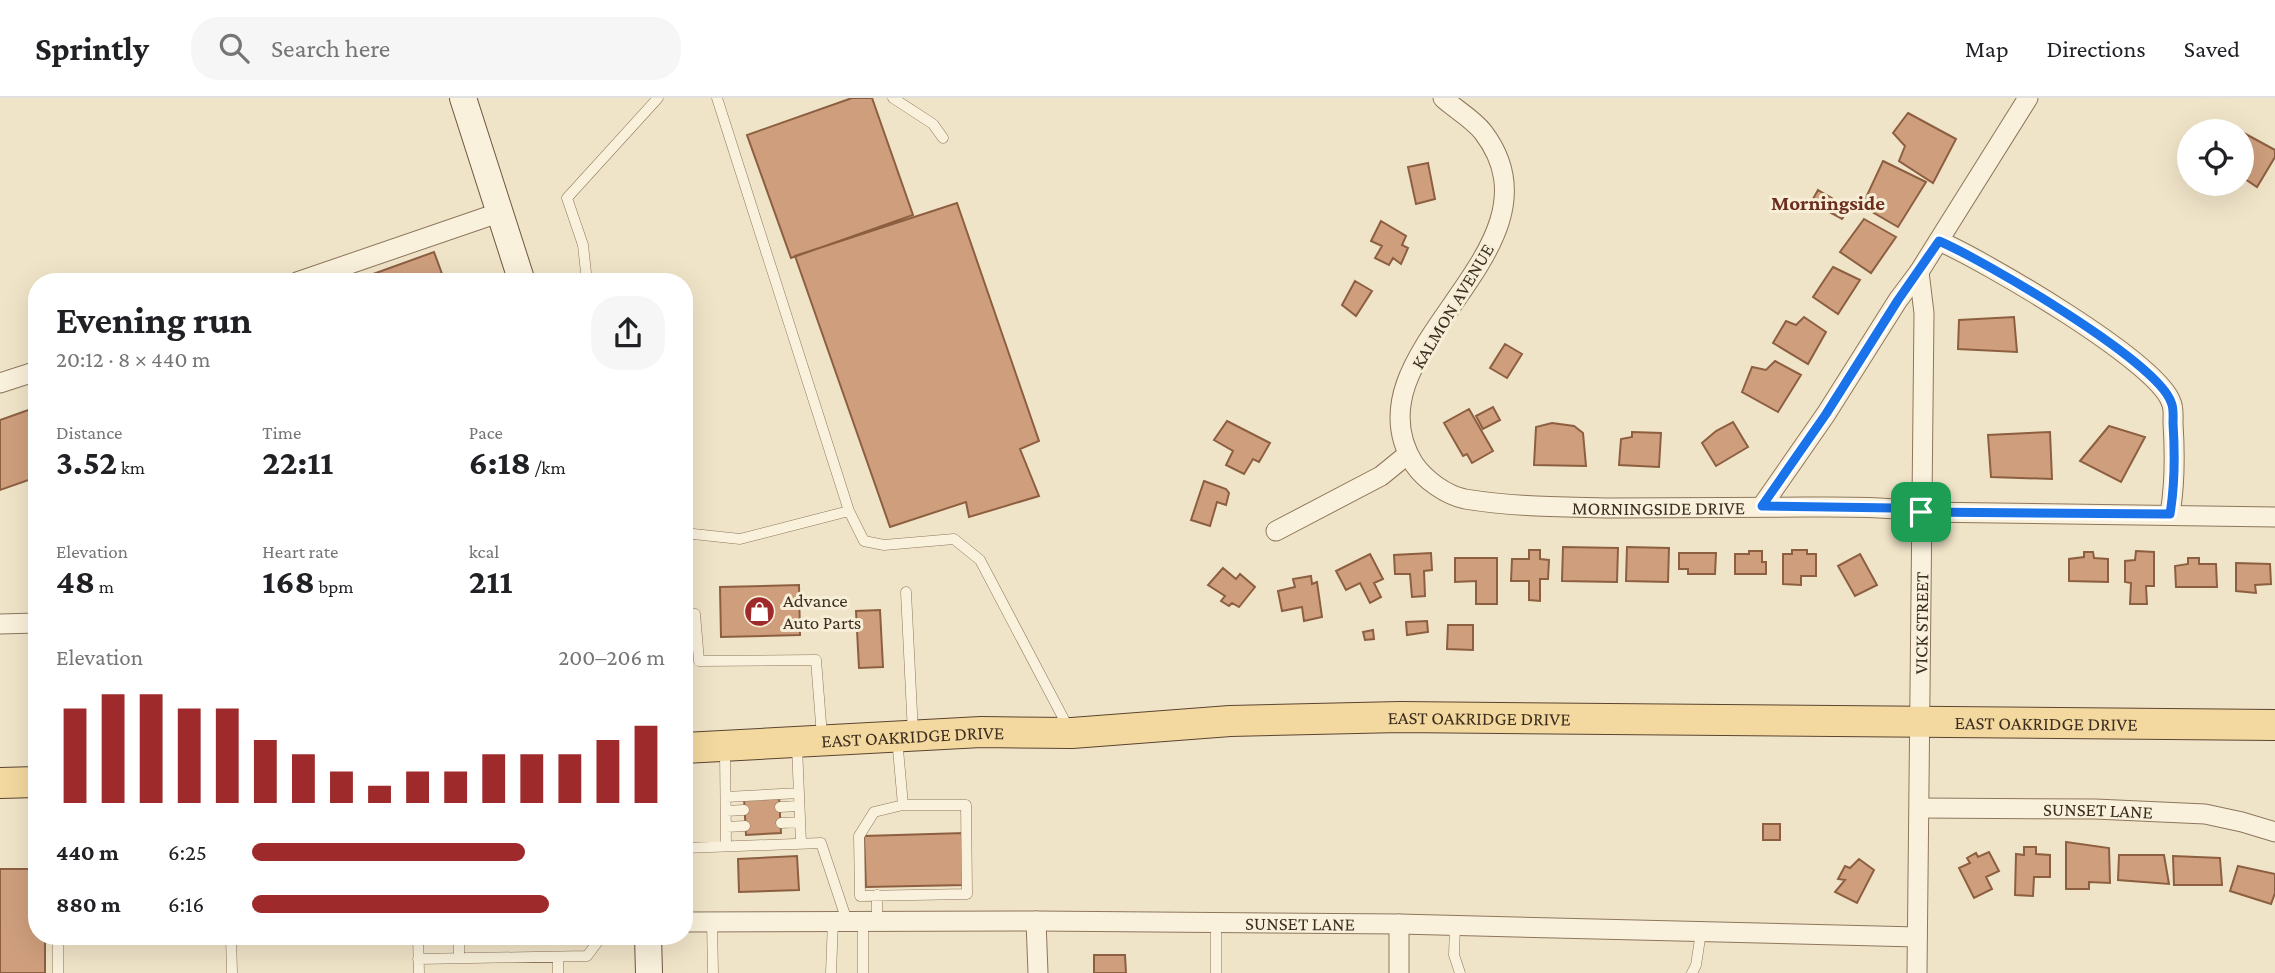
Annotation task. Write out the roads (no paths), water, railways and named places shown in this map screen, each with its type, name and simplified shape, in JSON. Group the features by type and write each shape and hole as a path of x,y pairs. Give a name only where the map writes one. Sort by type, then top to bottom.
{"main road":[{"path":"463,98 519,273"},
{"name":"EAST OAKRIDGE DRIVE","path":"693,748 981,732 1072,733 1230,721 1400,717 2275,725"},
{"path":"0,783 28,782"},
{"path":"648,945 649,973"}],"street":[{"name":"KALMON AVENUE","path":"1443,98 1482,131 1494,150 1505,189 1504,208 1485,254 1419,356 1404,391 1400,414 1401,430 1408,454 1429,481 1463,498 1504,503"},
{"path":"1762,506 1919,272 2028,98"},
{"path":"323,273 501,212"},
{"path":"1939,241 1963,251 2075,319 2135,361 2158,382 2172,402 2175,488 2170,514"},
{"name":"VICK STREET","path":"1917,973 1924,313 1919,272"},
{"path":"0,383 28,374"},
{"path":"1276,531 1381,476 1408,454"},
{"name":"MORNINGSIDE DRIVE","path":"1504,503 1558,507 1762,506 1894,508 1921,512 2275,517"},
{"path":"0,624 28,623"},
{"name":"SUNSET LANE","path":"1920,808 2205,814 2275,832"},
{"path":"1036,921 1038,973"},
{"name":"SUNSET LANE","path":"693,922 1036,921 1399,925 1917,937"},
{"path":"1399,925 1399,973"}],"lane":[{"path":"586,273 583,245 567,198 658,98"},
{"path":"717,98 849,511 864,541 884,545 954,539 980,560 1072,733"},
{"path":"893,98 933,124 943,138"},
{"path":"693,534 740,539 849,511"},
{"path":"902,806 906,592"},
{"path":"693,614 699,661 816,660 810,742 799,793 801,843"},
{"path":"725,746 726,846"},
{"path":"726,797 799,793"},
{"path":"966,805 967,894 860,896 859,836 874,812 902,806 966,805"},
{"path":"780,807 799,806"},
{"path":"726,811 744,810"},
{"path":"781,823 800,822"},
{"path":"726,827 745,826"},
{"path":"693,848 821,843 855,921 863,973"},
{"path":"831,973 855,921 877,895"},
{"path":"712,921 713,973"},
{"path":"1216,924 1216,973"},
{"path":"1455,926 1454,955 1460,973"},
{"path":"1692,973 1696,965 1701,932"},
{"path":"58,945 58,973"},
{"path":"230,945 232,973"},
{"path":"418,945 419,973"},
{"path":"458,945 459,958"},
{"path":"418,959 587,956 595,945"},
{"path":"558,957 558,973"}],"place":[{"name":"Advance Auto Parts","path":"760,611"}],"district":[{"name":"Morningside","path":"1828,203"}]}
